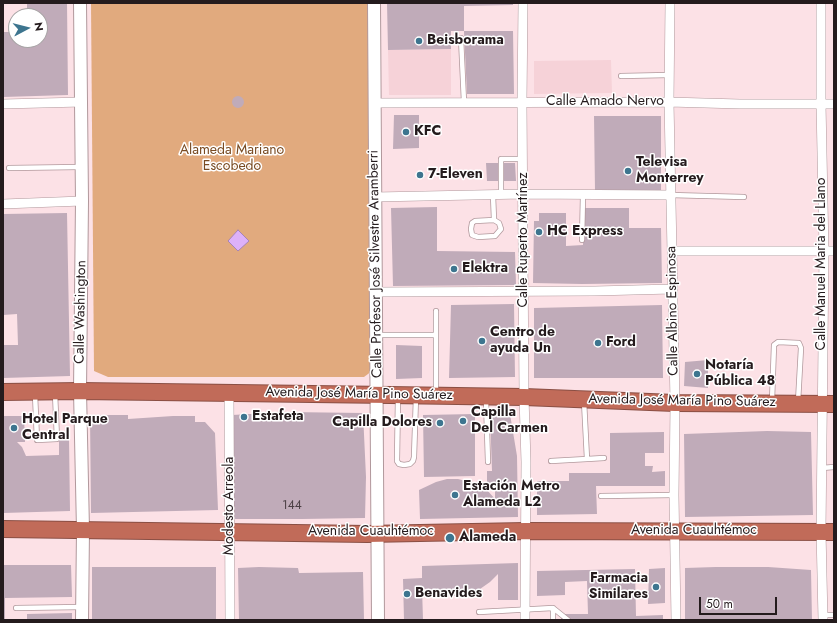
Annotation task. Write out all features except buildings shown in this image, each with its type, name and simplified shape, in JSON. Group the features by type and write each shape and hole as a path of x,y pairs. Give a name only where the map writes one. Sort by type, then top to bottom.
{"highway":[{"name":"Avenida José María Pino Suárez","path":"3,392 229,392 486,396 675,403 828,404"},
{"name":"Avenida Cuauhtémoc","path":"3,529 377,533 525,531 827,532"}],"main road":[{"name":"Calle Washington","path":"80,3 82,102 80,391 83,530 82,620"},
{"name":"Calle Profesor José Silvestre Aramberri","path":"374,3 378,620"}],"street":[{"name":"Calle Ruperto Martínez","path":"523,3 522,102 524,159 524,397 526,462 525,620"},
{"name":"Calle Albino Espinosa","path":"670,3 669,102 675,403 674,495 676,620"},
{"name":"Calle Manuel Maria del Llano","path":"821,3 821,104 828,404 821,468 827,532 823,618"},
{"path":"3,104 82,102"},
{"name":"Calle Amado Nervo","path":"375,103 669,102 834,104"},
{"path":"375,197 524,194 670,195"},
{"path":"3,204 82,201"},
{"path":"672,251 834,251"},
{"path":"376,292 672,289"},
{"name":"Modesto Arreola","path":"229,392 230,620"}],"lane":[{"path":"461,38 464,102"},
{"path":"621,76 669,75"},
{"path":"494,220 501,159 524,159"},
{"path":"9,168 82,167"},
{"path":"582,240 583,195"},
{"path":"670,195 744,197"},
{"path":"494,220 499,223 500,229 495,236 478,237 472,235 472,223 475,221 494,220"},
{"path":"436,311 436,396"},
{"path":"376,335 436,335"},
{"path":"772,404 774,345 778,342 799,343 801,348 798,404"},
{"path":"34,392 37,440 57,439 55,392"},
{"path":"398,395 398,461 399,464 404,465 410,464 414,457 416,395"},
{"path":"486,396 488,462"},
{"path":"584,399 587,459"},
{"path":"551,461 604,458"},
{"path":"821,468 834,467"},
{"path":"601,496 674,495"},
{"path":"16,608 82,607"},
{"path":"552,608 553,620"},
{"path":"479,612 552,608 568,620"},
{"path":"823,618 834,615"}],"shaded area":[{"path":"451,49 451,95 389,95 388,50"},
{"path":"611,60 612,93 534,94 534,61"},
{"path":"238,230 249,241 238,251 228,241"}],"green space":[{"name":"Alameda Mariano Escobedo","path":"91,3 370,3 372,371 364,377 108,377 94,371"}],"place":[{"name":"Beisborama","path":"419,41"},
{"name":"KFC","path":"406,132"},
{"name":"Televisa Monterrey","path":"628,171"},
{"name":"7-Eleven","path":"420,175"},
{"name":"HC Express","path":"539,232"},
{"name":"Elektra","path":"454,269"},
{"name":"Centro de ayuda Un","path":"482,341"},
{"name":"Ford","path":"598,343"},
{"name":"Notaría Pública 48","path":"697,374"},
{"name":"Estafeta","path":"244,417"},
{"name":"Capilla Del Carmen","path":"463,421"},
{"name":"Capilla Dolores","path":"440,423"},
{"name":"Hotel Parque Central","path":"14,428"},
{"name":"Estación Metro Alameda L2","path":"455,495"},
{"name":"Alameda","path":"450,538"},
{"name":"Farmacia Similares","path":"656,587"},
{"name":"Benavides","path":"407,594"}]}
